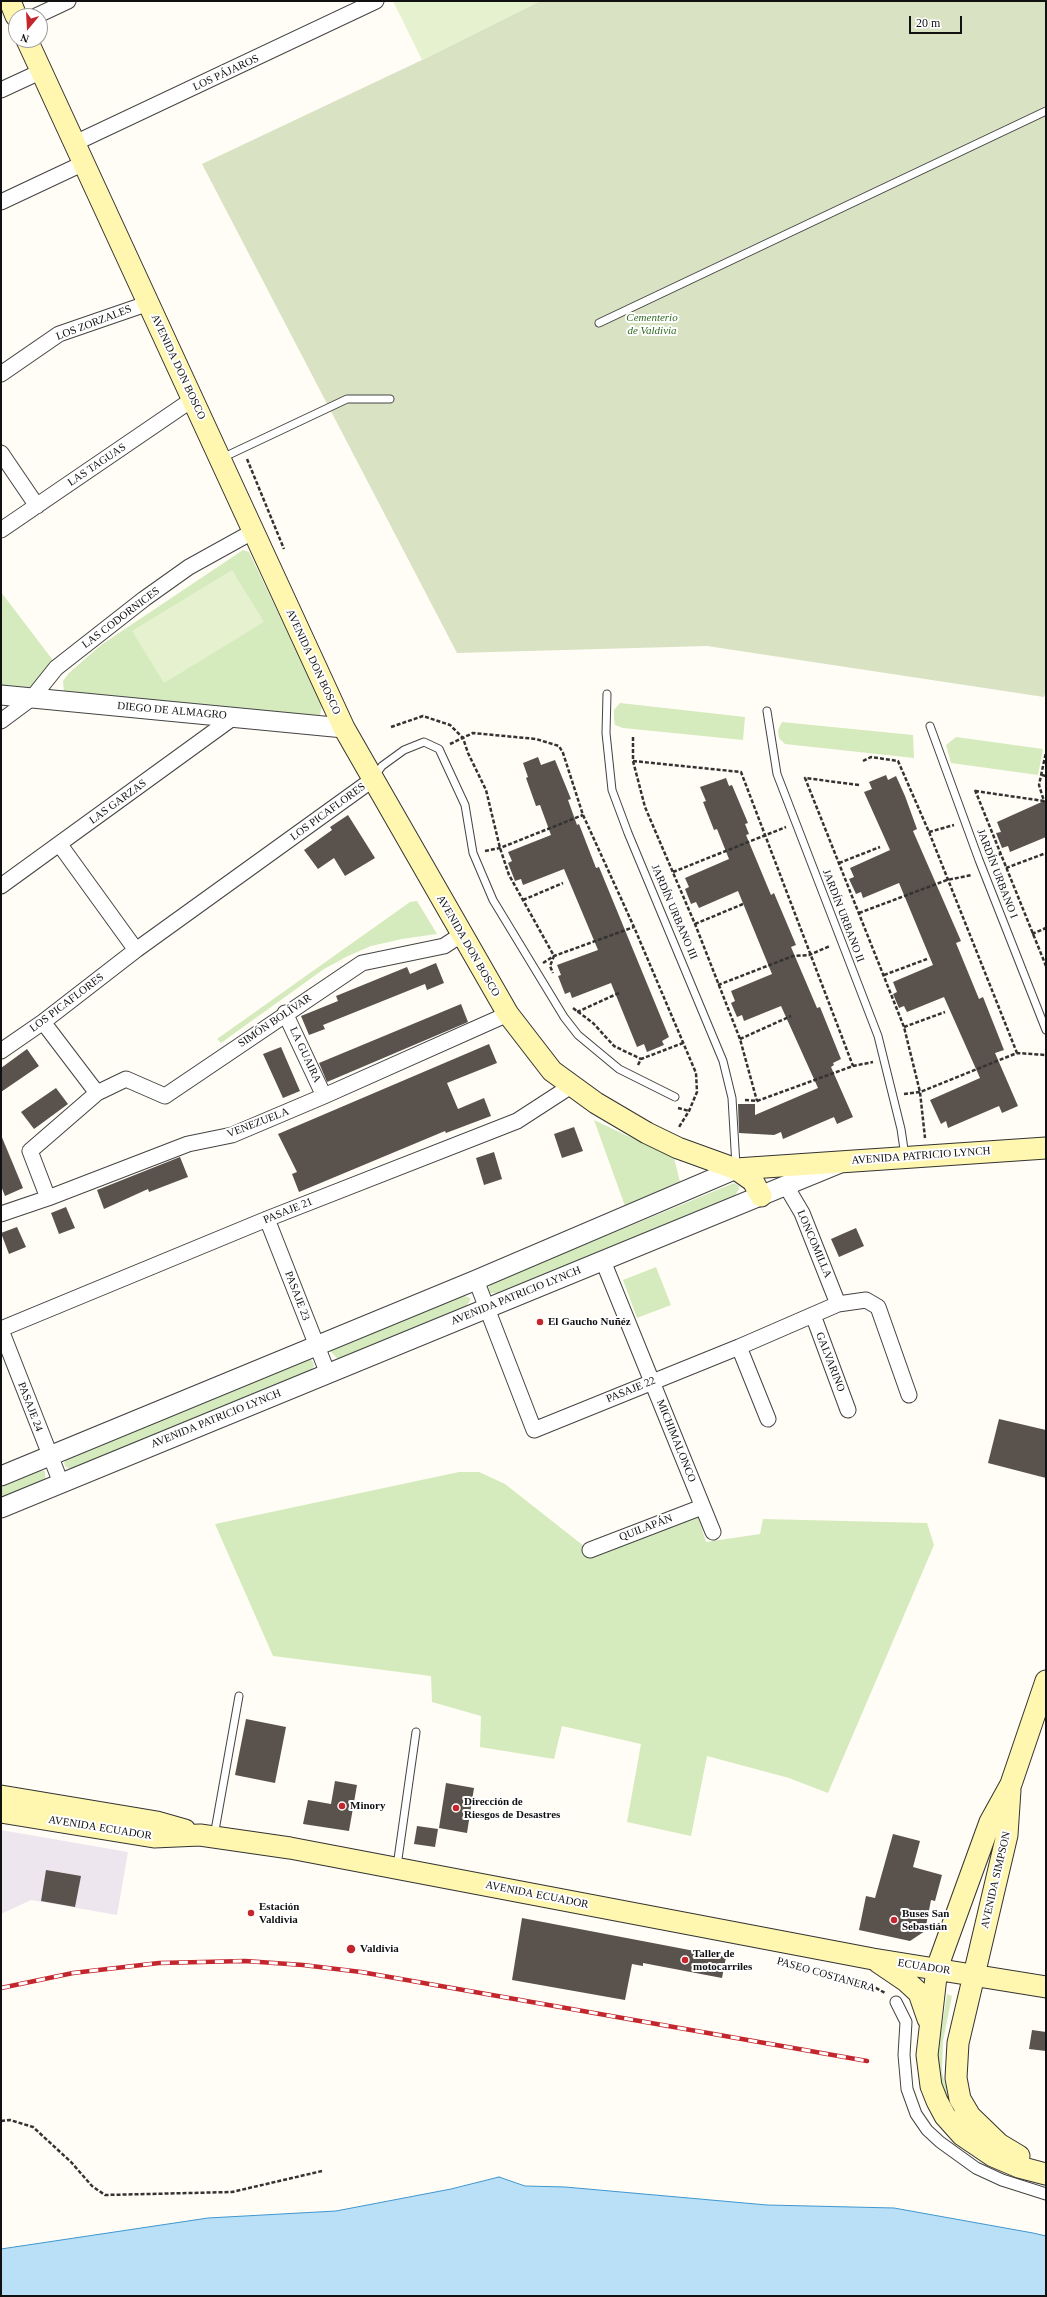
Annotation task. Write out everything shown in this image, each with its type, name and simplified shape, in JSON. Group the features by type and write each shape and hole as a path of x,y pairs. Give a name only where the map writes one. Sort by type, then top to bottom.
{"main road":[{"name":"AVENIDA DON BOSCO","path":"31,48 344,728 372,780 508,1014 552,1071 571,1086 596,1103 647,1133 678,1148 736,1169 753,1181 761,1196"},
{"name":"AVENIDA PATRICIO LYNCH","path":"845,1161 1046,1148"},
{"name":"AVENIDA DON BOSCO","path":"736,1169 845,1161"},
{"name":"AVENIDA SIMPSON","path":"1046,1681 1011,1784 990,1822 937,1968 927,2039 928,2071 934,2094 944,2116 962,2135 993,2156 1018,2167 1046,2172"},
{"name":"AVENIDA SIMPSON","path":"1011,1784 1007,1835 974,1975 956,2061 960,2099 970,2116 985,2132 1013,2153 1046,2172"},
{"name":"AVENIDA ECUADOR","path":"9,1797 157,1822 207,1836 397,1868 873,1959"},
{"name":"AVENIDA ECUADOR","path":"1,1812 154,1837 207,1836"},
{"name":"ECUADOR","path":"873,1959 974,1975"},
{"path":"873,1959 906,1981 919,1993 930,2023"},
{"path":"974,1975 1046,1987"}],"street":[{"path":"48,10 68,1"},
{"name":"LOS PÁJAROS","path":"75,143 376,1"},
{"path":"1,90 42,71"},
{"path":"1,202 84,163"},
{"name":"LOS ZORZALES","path":"1,374 59,334 148,303"},
{"name":"LAS TAGUAS","path":"1,530 193,399"},
{"path":"1,453 37,506"},
{"name":"LAS CODORNICES","path":"1,721 32,698 56,668 144,599 189,567 254,531"},
{"name":"DIEGO DE ALMAGRO","path":"1,695 344,728"},
{"name":"LAS GARZAS","path":"1,886 60,845 234,717"},
{"name":"LOS PICAFLORES","path":"1,1051 43,1022 136,950 372,780"},
{"path":"60,845 136,950"},
{"name":"SIMÓN BOLÍVAR","path":"48,1198 30,1151 97,1093 126,1079 165,1096 285,1013 362,963 444,946 462,935"},
{"name":"LA GUAIRA","path":"285,1013 324,1096"},
{"name":"VENEZUELA","path":"1,1214 48,1198 188,1144 232,1135 324,1096 508,1014"},
{"path":"43,1022 97,1093"},
{"name":"PASAJE 21","path":"1,1330 268,1219 517,1121 571,1086"},
{"name":"AVENIDA PATRICIO LYNCH","path":"1,1508 845,1161"},
{"path":"1,1476 476,1280 736,1169"},
{"name":"LONCOMILLA","path":"786,1186 802,1213 838,1304"},
{"name":"PASAJE 23","path":"268,1219 328,1374"},
{"name":"MICHIMALONCO","path":"603,1261 712,1532"},
{"name":"PASAJE 22","path":"476,1280 534,1430 739,1347 838,1304 866,1300 878,1308 909,1395"},
{"name":"GALVARINO","path":"813,1315 848,1410"},
{"name":"PASAJE 24","path":"1,1330 49,1456 61,1483"},
{"path":"739,1347 768,1419"},
{"name":"QUILAPÁN","path":"590,1550 702,1507"},
{"path":"896,2002 906,2022 904,2055 907,2089 916,2114 927,2130 940,2142 976,2168 1002,2180 1046,2194"}],"lane":[{"path":"599,323 1046,111"},
{"path":"220,458 347,399 390,399"},
{"name":"JARDÍN URBANO III","path":"607,694 606,734 612,790 628,833 723,1061 732,1098 736,1169"},
{"name":"JARDÍN URBANO II","path":"767,711 777,774 878,1036 901,1129 906,1157"},
{"name":"JARDÍN URBANO I","path":"930,726 984,873 1046,1030"},
{"name":"LOS PICAFLORES","path":"372,780 382,766 404,750 424,742 439,749"},
{"path":"439,749 465,805 473,853 478,868 493,900 564,1017 578,1035 602,1056 634,1077 675,1097"},
{"path":"207,1836 239,1696"},
{"path":"397,1868 416,1732"}],"path":[{"path":"243,448 285,550"},
{"path":"391,727 423,716 450,725 463,738 468,753 486,790 500,848 509,875 554,956"},
{"path":"439,749 474,733 536,739 559,746 564,753 583,815 634,927 696,1073 698,1088 683,1123"},
{"path":"633,738 633,761 645,807 695,924 740,1039 757,1101"},
{"path":"1046,752 1039,785 1044,801 975,790 1046,966"},
{"path":"863,761 871,757 898,761 929,832 1017,1053"},
{"path":"633,761 741,772 809,955 853,1066"},
{"path":"1042,775 1046,776"},
{"path":"859,785 805,778 904,1027 920,1092 924,1126"},
{"path":"500,848 583,815"},
{"path":"929,832 965,821"},
{"path":"673,872 795,823"},
{"path":"839,862 880,846"},
{"path":"1006,868 1046,853"},
{"path":"859,913 947,880 984,873"},
{"path":"523,900 563,883"},
{"path":"695,924 743,904"},
{"path":"533,968 554,956 634,927"},
{"path":"1032,934 1046,928"},
{"path":"718,985 793,956 809,955 841,942"},
{"path":"554,956 550,966 555,978"},
{"path":"884,975 928,959"},
{"path":"564,1017 619,993"},
{"path":"569,1005 578,1011 614,1046 641,1059 683,1043"},
{"path":"904,1027 945,1012"},
{"path":"740,1039 791,1016"},
{"path":"892,1096 920,1092 1017,1053 1046,1055"},
{"path":"634,1077 641,1059"},
{"path":"732,1098 757,1101 853,1066 883,1060"},
{"name":"PASEO COSTANERA","path":"776,1960 876,1988 890,1996 896,2002"},
{"path":"1,2121 10,2120 33,2127 71,2162 92,2186 105,2195 232,2192 322,2171"}],"shaded area":[{"path":"1,1830 128,1852 117,1915 31,1900 1,1914"}],"green space":[{"path":"393,1 540,1 422,60"},
{"name":"Cementerio de Valdivia","path":"540,1 1046,1 1046,691 1044,697 707,646 457,653 202,164 422,60"},
{"path":"243,550 249,552 322,705 320,715 311,716 64,692 63,681 69,673 101,645"},
{"path":"232,570 264,622 164,683 132,631"},
{"path":"1,592 55,663 27,692 1,689"},
{"path":"620,703 745,717 743,740 623,728 615,725 614,720 614,710"},
{"path":"782,722 913,735 914,758 785,744 779,738 778,730"},
{"path":"956,737 1043,749 1038,775 951,763 946,745"},
{"path":"417,901 437,934 402,939 371,946 348,956 324,969 221,1043 217,1039 410,902"},
{"path":"594,1120 674,1158 681,1186 625,1206"},
{"path":"734,1183 739,1186 739,1189 734,1197 497,1293 490,1293 488,1288 492,1283"},
{"path":"656,1267 671,1305 637,1318 623,1280"},
{"path":"462,1295 470,1298 470,1301 466,1306 338,1359 331,1352 334,1348"},
{"path":"309,1358 313,1362 314,1366 311,1370 71,1469 66,1467 64,1463 67,1458"},
{"path":"39,1470 45,1471 45,1479 1,1498 1,1486"},
{"path":"459,1472 479,1472 505,1484 594,1554 698,1516 706,1542 760,1534 763,1519 927,1523 934,1545 828,1793 789,1778 707,1756 691,1836 627,1822 641,1744 562,1726 554,1759 480,1747 481,1716 432,1702 431,1676 273,1656 215,1524"},
{"path":"947,1994 952,1996 943,2041 942,2072 950,2104 964,2130 942,2094 937,2057"}],"water":[{"path":"499,2177 525,2186 565,2187 767,2205 894,2208 1033,2233 1046,2236 1046,2296 1,2296 1,2249 208,2218 336,2211 451,2189"}],"building":[{"path":"538,757 541,765 555,760 571,799 568,800 577,825 579,824 596,868 599,867 669,1037 662,1041 664,1045 647,1052 644,1044 637,1047 611,983 572,998 570,992 565,994 558,976 561,975 557,965 598,950 564,869 523,885 521,879 515,881 508,863 512,861 508,852 551,835 540,805 536,806 526,778 528,777 523,763"},
{"path":"886,775 888,780 896,776 905,796 917,829 913,831 961,941 956,943 979,999 983,997 1004,1050 995,1053 1018,1106 1002,1113 999,1106 948,1128 946,1121 941,1124 930,1100 980,1078 944,997 907,1012 904,1006 899,1008 893,994 897,992 893,982 933,965 899,883 863,898 861,892 856,894 849,879 854,877 850,868 890,850 864,792 872,789 869,782"},
{"path":"726,778 729,786 732,785 748,823 745,824 749,834 746,835 771,895 774,893 796,945 791,947 817,1008 820,1007 841,1059 833,1063 834,1065 831,1067 853,1117 837,1124 834,1117 783,1139 781,1132 774,1135 739,1133 738,1104 755,1104 755,1115 818,1088 781,1006 744,1021 742,1015 737,1017 731,1003 735,1001 731,991 772,974 738,891 699,908 696,902 691,904 685,889 689,887 685,878 729,859 717,829 714,830 703,802 706,801 700,787"},
{"path":"1046,800 1046,837 1010,852 1008,846 1002,848 996,833 1001,832 997,822"},
{"path":"348,815 375,858 345,876 334,858 318,869 304,850 332,830 330,827"},
{"path":"436,963 444,983 427,990 425,984 323,1025 325,1029 309,1035 301,1016 338,1001 336,996 407,967 410,974"},
{"path":"461,1004 468,1022 327,1082 319,1063"},
{"path":"489,1044 497,1063 447,1083 458,1109 484,1098 491,1116 446,1133 445,1131 299,1192 292,1174 297,1172 278,1134"},
{"path":"281,1047 300,1091 283,1098 263,1054"},
{"path":"27,1049 39,1066 1,1092 1,1068"},
{"path":"56,1088 68,1104 34,1129 21,1112"},
{"path":"574,1127 583,1151 562,1158 554,1134"},
{"path":"1,1135 23,1188 5,1196 1,1186"},
{"path":"494,1152 502,1179 484,1185 476,1158"},
{"path":"180,1157 188,1177 149,1192 148,1189 104,1209 97,1190"},
{"path":"66,1207 75,1228 59,1234 51,1213"},
{"path":"17,1227 26,1247 9,1254 1,1233"},
{"path":"856,1228 864,1246 839,1257 831,1239"},
{"path":"999,1419 1046,1430 1046,1478 988,1463"},
{"path":"246,1719 286,1727 275,1783 235,1775"},
{"name":"Minory","path":"335,1781 357,1785 349,1831 303,1824 308,1800 331,1804"},
{"name":"Dirección de Riesgos de Desastres","path":"446,1783 474,1788 467,1833 439,1828"},
{"path":"417,1826 438,1829 435,1847 414,1844"},
{"path":"893,1834 920,1841 913,1867 942,1875 935,1901 931,1900 925,1931 910,1941 859,1930 866,1896 875,1898"},
{"path":"46,1870 81,1876 75,1907 41,1901"},
{"path":"522,1918 726,1957 722,1978 643,1963 643,1966 632,1964 625,2000 512,1980"},
{"path":"1032,2030 1046,2032 1046,2051 1029,2049"}],"railway":[{"path":"1,1988 73,1973 159,1963 245,1961 303,1965 361,1972 867,2061"}],"place":[{"name":"El Gaucho Nuñéz","path":"540,1322"},
{"name":"Minory","path":"342,1806"},
{"name":"Dirección de Riesgos de Desastres","path":"456,1808"},
{"name":"Estación Valdivia","path":"251,1913"},
{"name":"Buses San Sebastián","path":"894,1920"},
{"name":"Valdivia","path":"351,1949"},
{"name":"Taller de motocarriles","path":"685,1960"}]}
